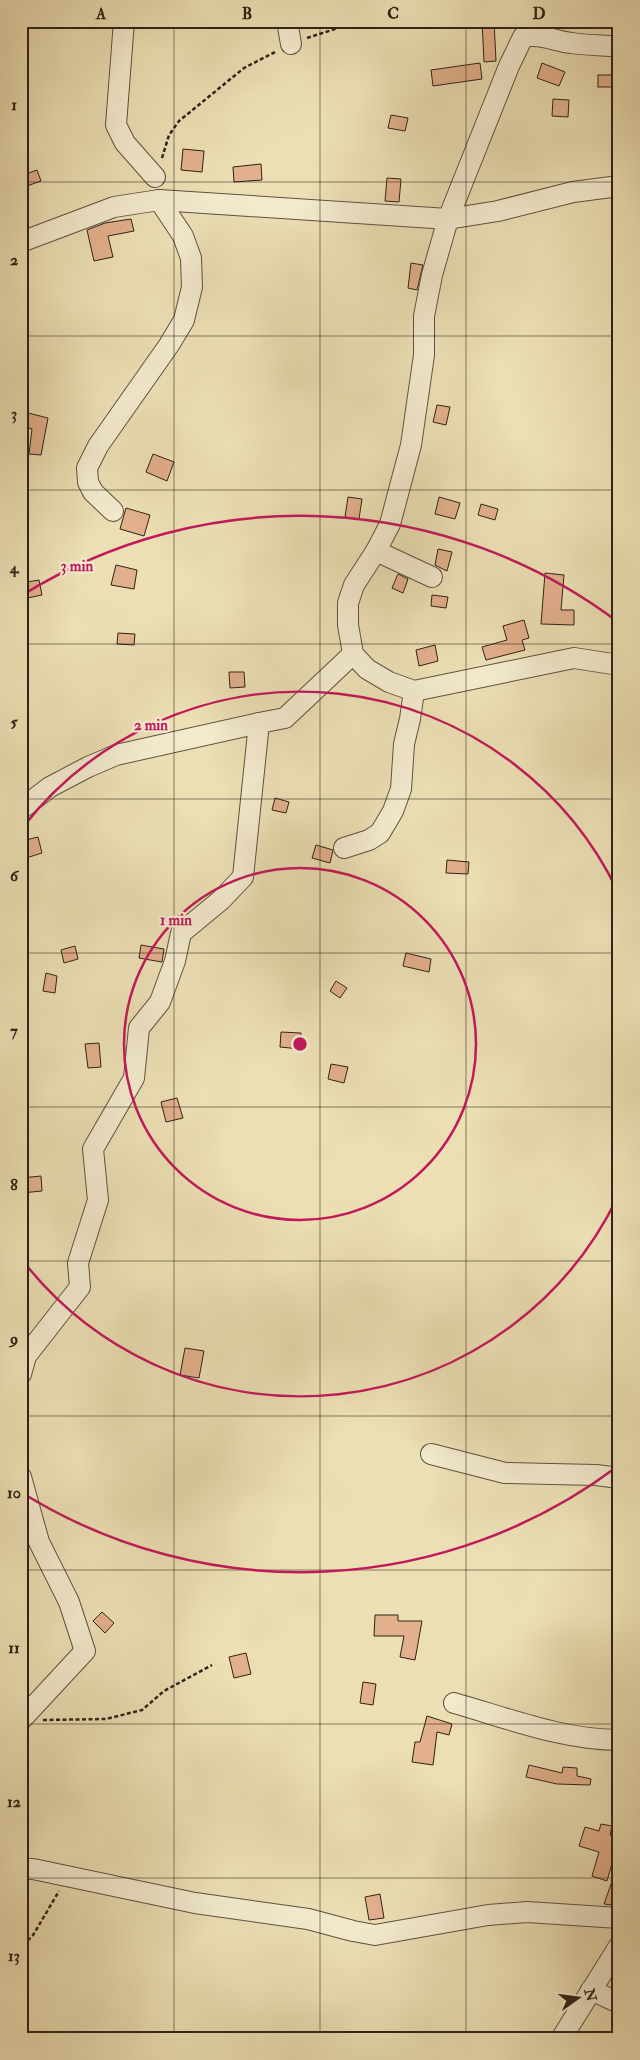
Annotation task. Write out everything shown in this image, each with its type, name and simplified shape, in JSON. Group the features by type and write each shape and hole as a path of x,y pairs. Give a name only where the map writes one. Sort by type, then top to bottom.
{"street":[{"path":"124,21 116,125 125,143 155,177"},
{"path":"287,21 290,44"},
{"path":"611,46 570,43 541,36 523,37 509,66 448,218 432,275 424,316 424,355 412,445 390,524 376,551 354,585 348,603 348,625 353,654 367,669 389,682 414,692 574,658 619,665"},
{"path":"21,242 114,207 159,200 448,218 498,211 573,192 619,186"},
{"path":"113,511 93,492 88,482 87,468 98,446 169,345 184,320 192,287 191,258 173,219 159,200"},
{"path":"376,551 432,577"},
{"path":"21,809 50,787 88,767 116,756 285,718 353,654"},
{"path":"344,848 369,840 380,833 393,811 401,789 404,744 414,692"},
{"path":"21,1374 26,1356 80,1287 78,1263 98,1200 93,1149 134,1078 139,1028 160,1002 175,962 181,933 221,900 243,877 259,723"},
{"path":"431,1454 505,1473 596,1475 619,1478"},
{"path":"21,1477 39,1542 69,1602 85,1651 31,1720"},
{"path":"454,1703 556,1732 596,1740 619,1740"},
{"path":"21,1869 33,1869 195,1903 308,1919 352,1931 376,1935 488,1915 527,1912 619,1918"},
{"path":"561,2039 619,1946"},
{"path":"591,1990 619,2003"}],"path":[{"path":"155,177 169,135 179,122 244,68 290,44 360,21"},
{"path":"31,1720 106,1719 142,1710 164,1692 212,1665"},
{"path":"21,1939 28,1940 36,1932 67,1877"}],"building":[{"path":"482,21 494,21 496,61 484,62"},
{"path":"480,63 482,79 433,86 431,70"},
{"path":"542,63 565,72 559,86 537,78"},
{"path":"598,75 619,75 619,87 598,87"},
{"path":"553,99 569,100 568,117 552,116"},
{"path":"391,115 408,118 405,131 388,128"},
{"path":"183,149 204,151 202,172 181,170"},
{"path":"261,164 262,180 234,182 233,167"},
{"path":"37,170 41,181 24,187 21,176"},
{"path":"387,178 401,179 399,202 385,201"},
{"path":"131,219 134,231 108,236 113,257 94,261 87,230 105,223"},
{"path":"411,263 423,265 417,290 408,288"},
{"path":"437,405 450,407 446,425 433,422"},
{"path":"28,413 48,418 41,455 29,454 32,429 24,427"},
{"path":"153,454 174,462 167,481 146,472"},
{"path":"348,497 362,499 359,519 345,517"},
{"path":"439,497 460,503 455,519 435,514"},
{"path":"481,504 498,509 495,520 478,515"},
{"path":"126,508 150,515 144,536 120,529"},
{"path":"438,549 452,552 447,571 435,565"},
{"path":"116,565 137,570 134,589 111,585"},
{"path":"545,573 564,575 561,610 574,610 574,625 541,624"},
{"path":"398,574 408,579 403,593 392,588"},
{"path":"39,580 42,595 23,599 21,583"},
{"path":"432,595 448,597 446,608 431,606"},
{"path":"524,620 529,638 522,640 525,650 486,660 482,647 507,640 503,626"},
{"path":"118,633 135,634 134,645 117,644"},
{"path":"435,645 438,661 419,666 416,650"},
{"path":"229,672 244,672 245,687 230,688"},
{"path":"275,798 289,802 286,813 272,810"},
{"path":"38,837 42,853 26,858 22,841"},
{"path":"316,845 333,850 330,863 312,858"},
{"path":"447,860 469,862 468,874 446,873"},
{"path":"141,945 164,949 162,962 139,958"},
{"path":"75,946 78,959 64,963 61,950"},
{"path":"406,953 431,959 429,972 403,966"},
{"path":"46,973 57,976 55,993 43,991"},
{"path":"336,981 347,988 340,998 330,991"},
{"path":"281,1032 301,1033 300,1049 280,1047"},
{"path":"99,1043 101,1067 88,1068 85,1044"},
{"path":"331,1064 348,1067 344,1083 328,1079"},
{"path":"177,1098 183,1118 166,1122 161,1102"},
{"path":"41,1176 42,1191 21,1193 21,1178"},
{"path":"185,1348 204,1351 199,1378 180,1375"},
{"path":"102,1612 114,1623 105,1633 93,1621"},
{"path":"375,1615 398,1615 398,1621 422,1621 415,1660 400,1657 404,1636 374,1636"},
{"path":"246,1653 251,1674 234,1678 229,1657"},
{"path":"363,1682 376,1684 373,1705 360,1703"},
{"path":"427,1716 452,1724 449,1735 437,1732 433,1765 412,1762 415,1742 420,1742"},
{"path":"529,1765 562,1773 563,1767 577,1768 577,1776 591,1779 590,1785 557,1784 526,1777"},
{"path":"601,1824 612,1826 610,1835 619,1836 619,1853 615,1853 607,1881 592,1876 599,1852 579,1846 585,1827 599,1831"},
{"path":"617,1867 619,1868 619,1906 604,1904"},
{"path":"380,1894 384,1918 369,1920 365,1897"}]}
